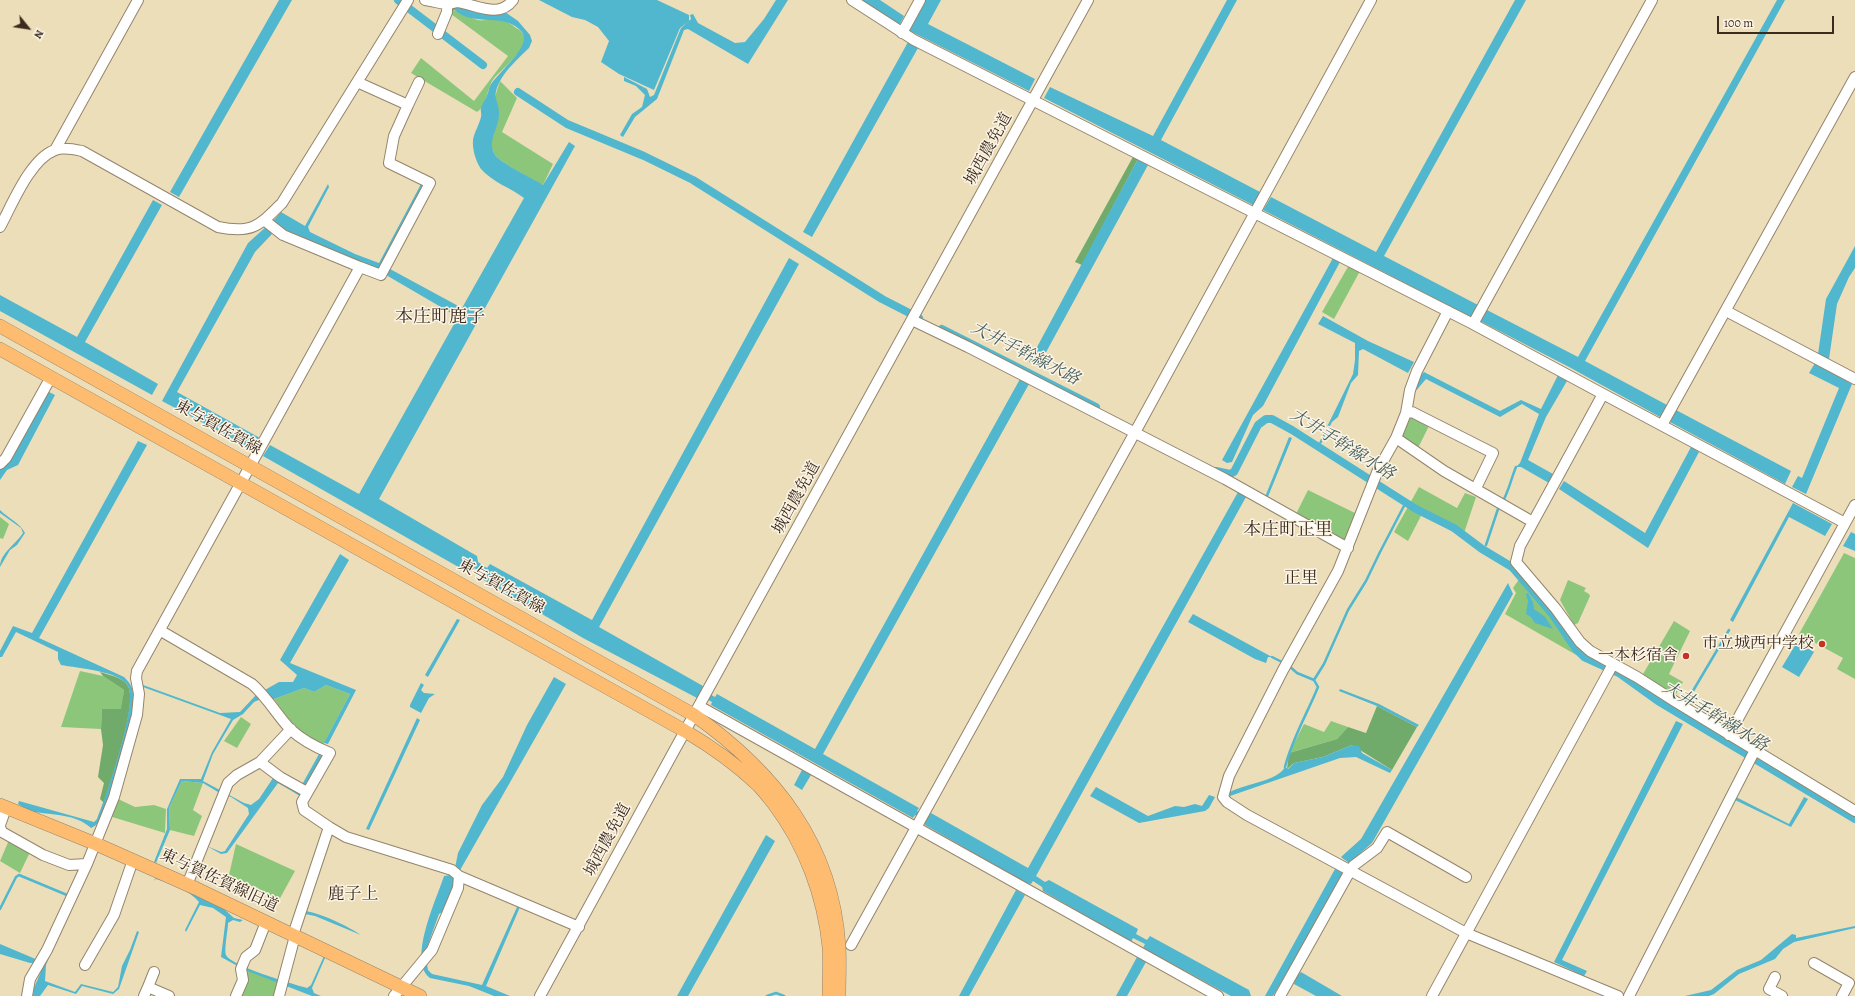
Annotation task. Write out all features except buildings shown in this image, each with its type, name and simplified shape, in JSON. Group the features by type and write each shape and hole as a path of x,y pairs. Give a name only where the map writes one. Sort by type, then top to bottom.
{"main road":[{"name":"東与賀佐賀線","path":"0,326 62,357 250,466 701,703 718,732 768,778 788,803 818,856 826,878 836,919 839,947 839,996"},
{"path":"0,349 685,731 730,760 760,786 780,812 793,833 807,861 818,888 825,918 829,949 829,996"},
{"name":"東与賀佐賀線旧道","path":"3,807 96,844 187,884 294,935 398,991 420,996"}],"street":[{"path":"55,150 138,0"},
{"path":"0,226 27,177 39,160 55,150 69,148 82,151 218,227 235,230 270,224 408,0"},
{"path":"425,0 447,5 457,2 496,10 508,7 513,0"},
{"path":"852,0 902,33 1448,311 1845,523"},
{"path":"902,33 920,0"},
{"name":"城西農免道","path":"540,996 1088,0"},
{"path":"851,945 1256,213 1371,0"},
{"path":"1473,324 1652,0"},
{"path":"439,31 447,12 447,5"},
{"path":"1662,425 1855,77"},
{"path":"357,82 408,105"},
{"path":"270,224 283,236 381,275 430,184 389,163 394,136 418,82"},
{"path":"27,996 30,979 40,964 87,864 114,797 137,715 139,694 136,678 137,671 161,631 360,267"},
{"path":"1726,310 1855,380"},
{"path":"1448,311 1417,371 1410,390 1406,413 1396,438 1374,482 1348,548 1322,601 1286,664 1229,776 1222,797 1246,815 1466,933 1613,995"},
{"path":"915,316 968,347 1226,474 1348,548"},
{"path":"0,464 6,458 51,377"},
{"path":"1603,394 1520,546 1516,562 1556,609 1580,642 1590,652 1611,667 1729,735 1753,755 1855,810"},
{"path":"1406,413 1412,412 1493,453 1476,488"},
{"path":"1396,438 1444,471 1533,522"},
{"path":"1729,735 1855,505"},
{"path":"161,631 236,674 261,692 291,729 307,742 330,753 304,790 302,802 304,810 346,837 456,873 579,927"},
{"path":"1432,996 1611,667"},
{"path":"701,703 919,820 1218,996"},
{"path":"187,884 228,783 237,775 260,762 291,729"},
{"path":"1629,996 1753,755"},
{"path":"260,762 304,790"},
{"path":"3,807 0,826 2,832 43,855 69,865 87,864"},
{"path":"279,996 294,935 329,827"},
{"path":"1280,996 1353,866 1377,848 1387,832 1466,877"},
{"path":"85,965 114,915 133,860"},
{"path":"398,991 428,955 458,888 456,873"},
{"path":"236,996 243,980 242,966 246,957 255,950 266,922"},
{"path":"1814,964 1849,983 1842,996"},
{"path":"154,972 146,992 168,996"},
{"path":"1775,977 1769,989 1782,996"}],"green space":[{"path":"452,10 459,11 478,20 506,21 521,31 525,37 522,48 518,54 492,81 483,105 477,112 411,73 421,58 474,101 508,56 451,14"},
{"path":"500,81 517,98 502,132 553,164 543,185 506,164 493,152 491,142 494,134 495,97"},
{"path":"1134,155 1138,159 1082,265 1075,262"},
{"path":"1349,265 1360,271 1334,319 1322,312"},
{"path":"1414,416 1430,424 1418,448 1403,439 1401,435 1409,417"},
{"path":"1419,487 1457,508 1465,493 1476,497 1464,533 1455,526 1424,510 1408,541 1394,532"},
{"path":"1308,490 1357,514 1346,545 1295,516"},
{"path":"0,517 9,524 3,539 0,538"},
{"path":"1844,553 1855,558 1855,679 1837,669 1843,658 1799,634"},
{"path":"1520,578 1553,619 1578,656 1505,614 1516,593 1513,588"},
{"path":"1568,580 1586,588 1584,591 1590,596 1578,623 1574,625 1560,600"},
{"path":"1674,621 1690,631 1669,674 1683,682 1675,696 1643,674"},
{"path":"80,671 103,676 124,690 122,709 102,709 101,729 61,727"},
{"path":"100,672 123,680 128,686 130,695 127,725 104,803 100,799 104,783 98,777 103,745 101,729 102,709 121,709 124,690 103,676"},
{"path":"326,685 350,694 322,747 294,728 274,699 304,688 314,692"},
{"path":"1377,706 1417,727 1392,770 1352,745 1323,757 1294,763 1287,769 1289,753 1337,739 1348,727 1366,733"},
{"path":"241,717 251,724 237,748 224,741"},
{"path":"1331,721 1348,727 1337,739 1289,753 1304,724 1324,732"},
{"path":"182,781 203,783 193,810 202,816 194,836 170,830 169,808"},
{"path":"116,798 135,807 154,805 166,809 165,833 109,816"},
{"path":"9,840 30,852 20,873 0,861"},
{"path":"236,844 295,871 279,900 229,875"},
{"path":"245,969 281,981 275,996 239,996"}],"water":[{"path":"279,0 292,0 179,197 170,192"},
{"path":"445,0 477,13 505,12 518,21 530,35 532,41 529,48 505,73 497,88 496,98 499,118 492,140 493,151 496,156 511,167 543,185 569,142 575,146 379,499 477,556 478,562 487,568 490,564 592,620 789,258 799,264 599,627 703,686 702,690 715,697 717,694 815,749 1020,379 1029,384 823,754 919,808 917,811 928,817 931,813 1028,868 1238,492 1246,497 1036,876 1045,882 1049,880 1138,929 1136,934 1147,940 1150,936 1249,990 1251,996 1231,996 1143,948 1145,944 1133,938 1131,942 1043,891 1042,887 1033,881 1031,884 1026,883 925,825 925,821 915,815 913,818 711,705 712,702 699,695 697,698 583,638 482,579 484,573 474,568 469,573 263,456 270,445 359,494 458,317 386,275 390,269 462,308 524,198 485,174 478,163 473,147 474,135 481,117 481,108 488,94 489,87 518,52 524,38 522,32 507,22 471,18 463,15 455,10 452,10"},
{"path":"539,0 657,0 689,15 689,21 680,28 654,90 619,74 601,62 609,41 598,27 585,20 572,17"},
{"path":"776,0 788,0 748,64 688,29 684,30 657,99 635,117 623,137 620,135 632,114 642,107 645,95 636,86 624,81 624,77 647,89 650,97 654,95 681,28 691,19 690,15 693,14 698,23 735,43 745,42 764,19"},
{"path":"862,0 880,0 904,16 899,26"},
{"path":"925,0 941,0 928,24 1035,79 1029,91 908,30"},
{"path":"1227,0 1237,0 1161,140 1260,192 1253,205 1044,98 1050,87 1153,136"},
{"path":"1515,0 1526,0 1384,256 1478,305 1471,317 1263,210 1271,197 1376,252"},
{"path":"1777,0 1785,0 1585,361 1667,405 1660,417 1569,367 1480,321 1487,310 1578,357"},
{"path":"908,42 918,48 812,237 803,232"},
{"path":"1138,159 1148,165 1038,367 1029,362"},
{"path":"328,184 329,187 308,227 310,232 355,254 379,263 421,184 424,185 379,270 281,228 273,221 281,212 305,226"},
{"path":"153,200 162,205 85,342 158,384 152,395 0,311 0,295 77,337"},
{"path":"267,226 272,234 255,252 177,392 260,438 254,450 162,401 248,243"},
{"path":"1855,246 1855,268 1849,277 1837,304 1829,359 1818,354 1826,299"},
{"path":"1333,258 1340,262 1263,406 1253,415 1232,462 1227,463 1222,460"},
{"path":"1323,316 1368,341 1414,362 1408,373 1363,349 1359,351 1358,375 1351,383 1338,417 1332,422 1321,444 1319,443 1353,374 1355,360 1355,343 1318,324"},
{"path":"1815,363 1852,384 1806,494 1792,487 1798,476 1802,478 1839,388 1809,373"},
{"path":"1424,372 1500,411 1521,400 1541,409 1558,375 1567,381 1546,417 1528,460 1553,474 1549,483 1521,467 1516,467 1520,463 1539,414 1522,404 1500,417 1426,379 1414,393 1419,377"},
{"path":"47,391 55,395 18,465 7,470 0,480 0,468"},
{"path":"1676,410 1791,471 1785,484 1670,422"},
{"path":"1289,437 1292,438 1267,499 1265,497"},
{"path":"138,441 147,445 39,638 124,677 132,688 133,706 130,722 114,784 101,817 96,825 91,828 78,820 33,811 18,804 19,801 94,822 97,819 107,792 125,731 129,712 130,696 128,686 123,681 108,674 61,665 58,659 58,652 16,632 2,657 0,657 0,651 13,626 32,633"},
{"path":"1691,447 1699,452 1648,548 1559,489 1564,481 1645,533"},
{"path":"1793,503 1832,524 1825,536 1789,517 1733,622 1730,620"},
{"path":"0,510 17,523 23,529 25,533 17,545 10,550 0,567 5,553 23,533 21,528 0,513"},
{"path":"1851,532 1855,534 1855,551 1843,546"},
{"path":"340,554 349,560 290,663 356,690 328,744 324,743 350,694 326,685 314,692 304,688 274,699 261,699 254,702 243,714 233,720 213,754 203,781 244,803 251,805 259,799 275,775 299,790 319,754 322,756 300,796 278,783 227,853 221,854 207,846 221,852 225,851 249,814 248,808 231,797 218,792 203,783 182,781 169,808 170,830 156,863 154,862 167,829 167,809 180,779 201,779 212,752 231,719 143,687 143,685 220,713 240,712 256,695 279,682 293,682 297,675 280,660"},
{"path":"1508,583 1513,594 1372,843 1349,863 1341,857 1361,839"},
{"path":"1528,593 1533,602 1534,609 1545,617 1553,629 1535,623 1531,617 1526,614 1528,601 1526,594"},
{"path":"1193,614 1272,657 1268,657 1266,663 1255,659 1188,622"},
{"path":"457,619 460,620 428,677 425,675"},
{"path":"1797,642 1814,652 1799,677 1782,667"},
{"path":"554,677 566,684 459,872 444,911 439,914 425,953 428,970 432,974 482,985 517,907 520,907 486,986 510,996 494,996 469,986 430,978 424,970 422,944 430,913 444,876 450,875 455,868 458,853 482,805 503,777 527,725"},
{"path":"421,683 424,685 421,690 424,693 435,694 429,698 421,713 410,707 410,705"},
{"path":"1340,689 1379,704 1419,725 1417,727 1377,706 1339,691"},
{"path":"417,718 420,720 369,830 366,829"},
{"path":"1676,721 1683,724 1562,960 1587,971 1584,976 1554,962"},
{"path":"1352,745 1359,746 1362,753 1392,770 1390,773 1356,757 1340,758 1230,796 1230,792 1275,776 1285,767 1288,769 1294,763 1323,757"},
{"path":"802,770 811,775 802,790 794,785"},
{"path":"1096,787 1148,816 1175,806 1184,807 1195,804 1202,806 1209,795 1215,797 1209,808 1205,811 1139,823 1090,796"},
{"path":"1736,797 1789,824 1804,797 1808,799 1791,827 1735,800"},
{"path":"766,835 775,841 688,996 677,996"},
{"path":"1335,869 1343,873 1289,970 1298,975 1301,972 1342,996 1316,996 1294,984 1295,979 1286,974 1273,996 1265,996"},
{"path":"157,877 173,885 168,883 156,879 153,881"},
{"path":"176,886 224,909 234,918 243,920 240,922 233,920 228,923 226,955 230,959 250,969 307,988 311,985 324,956 325,958 312,988 314,993 321,996 312,996 245,970 221,957 226,917 213,908 200,905 186,932 185,930 199,902 191,894"},
{"path":"1016,890 1025,895 969,996 959,996"},
{"path":"306,911 335,921 361,935 315,916 305,914"},
{"path":"1855,926 1855,928 1794,942 1783,949 1775,959 1739,974 1714,994 1709,996 1685,996 1711,990 1737,970 1761,960 1792,934 1796,935 1796,938"},
{"path":"137,931 139,932 119,989 113,994 82,986 76,994 48,985 40,996 33,996 34,988 43,967 36,963 30,963 0,954 0,944 45,963 50,955 46,965 45,981 75,992 81,984 113,992 118,987 122,966"},
{"path":"1137,957 1146,962 1127,996 1116,996"}],"waterway":[{"name":"大井手幹線水路","path":"398,0 483,65"},
{"name":"大井手幹線水路","path":"518,92 567,124 644,156 693,180 882,299 919,318"},
{"name":"大井手幹線水路","path":"942,329 1096,407"},
{"name":"大井手幹線水路","path":"1216,471 1230,474 1234,472 1258,425 1266,419 1272,419 1292,430 1416,509 1454,528 1482,549 1512,567 1553,615 1576,649 1584,657 1619,673 1658,701 1855,819"},
{"path":"1504,499 1516,467"},
{"path":"1285,767 1296,737 1318,687 1314,680 1324,664 1348,610 1366,581 1406,502"},
{"path":"1486,545 1499,506"},
{"path":"1687,701 1729,630"},
{"path":"1272,657 1284,663"},
{"path":"1288,665 1297,673 1314,680"},
{"path":"0,909 16,877 19,875 67,895"},
{"path":"767,996 776,993 784,996"}],"place":[{"name":"市立城西中学校","path":"1822,644"},
{"name":"一本杉宿舎","path":"1686,656"}],"district":[{"name":"本庄町鹿子","path":"440,318"},
{"name":"本庄町正里","path":"1288,531"},
{"name":"正里","path":"1301,579"},
{"name":"鹿子上","path":"353,895"}]}
